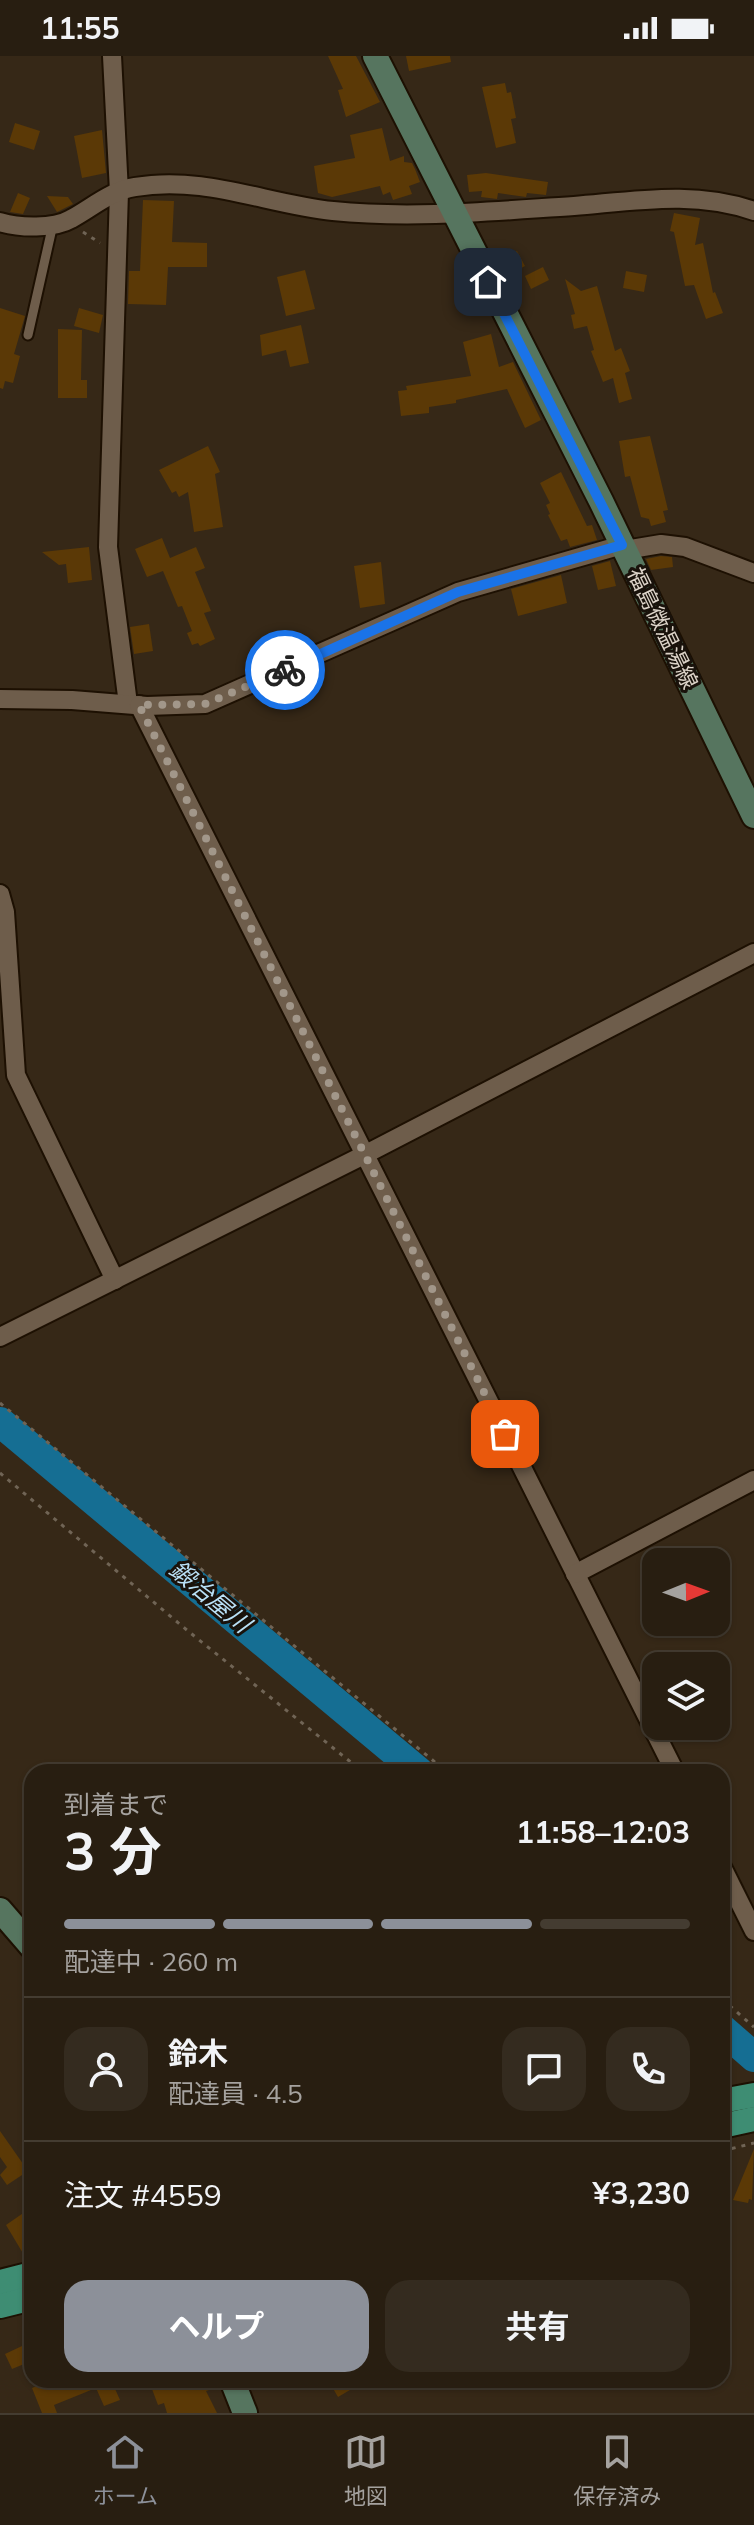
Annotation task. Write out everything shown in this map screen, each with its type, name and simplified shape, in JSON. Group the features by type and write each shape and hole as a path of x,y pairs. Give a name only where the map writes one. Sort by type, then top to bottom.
{"main road":[{"name":"福島微温湯線","path":"375,56 456,212 754,816"},
{"path":"0,1910 24,1938"},
{"path":"730,2119 747,2104"},
{"path":"0,2282 24,2276"},
{"path":"0,2306 24,2300"},
{"path":"235,2388 245,2413"}],"street":[{"path":"112,56 119,192 108,547 134,705 671,1764"},
{"path":"0,222 16,225 60,223 99,200 134,187 197,185 226,188 333,211 456,212 701,198 754,211"},
{"path":"0,699 195,706 217,701 458,592 623,547 661,544 685,547 754,573"},
{"path":"0,894 5,912 8,1072 115,1280"},
{"path":"0,1337 364,1155 754,953"},
{"path":"575,1574 754,1480"},
{"path":"730,1883 754,1931"}],"lane":[{"path":"28,335 60,223"}],"path":[{"path":"60,223 116,253"},
{"path":"0,1403 437,1764"},
{"path":"0,1473 353,1764"},
{"path":"730,2006 754,2027"},
{"path":"730,2149 754,2143"}],"building":[{"path":"328,56 356,56 380,102 346,117 338,90 343,89"},
{"path":"406,56 450,56 451,62 409,71"},
{"path":"505,83 507,93 511,92 516,118 511,119 516,143 496,148 482,87"},
{"path":"15,123 40,131 34,150 9,142"},
{"path":"382,128 390,161 404,156 404,162 412,163 415,169 420,182 409,186 412,194 393,200 390,192 383,195 380,186 332,197 318,193 314,166 355,158 350,135"},
{"path":"102,130 106,173 82,178 74,136"},
{"path":"486,173 548,182 546,195 527,193 526,197 498,193 497,199 481,197 482,191 469,192 467,175"},
{"path":"18,193 30,198 23,214 10,212"},
{"path":"47,196 68,197 73,204 57,212"},
{"path":"143,200 174,201 172,242 207,243 207,267 168,267 166,305 128,304 129,271 140,271"},
{"path":"674,213 700,218 695,245 703,243 713,293 723,313 706,319 694,285 685,286 674,232 670,231"},
{"path":"517,251 525,266 504,277 496,262"},
{"path":"543,267 549,280 531,289 525,276"},
{"path":"305,270 315,309 286,316 277,277"},
{"path":"626,271 647,275 644,292 623,288"},
{"path":"565,279 581,291 597,286 615,351 621,348 630,371 625,373 632,399 619,403 613,378 603,382 591,351 594,350 587,326 574,329 571,315 575,314"},
{"path":"0,308 25,316 14,354 20,356 13,383 5,381 3,389 0,388"},
{"path":"79,308 103,315 99,333 74,326"},
{"path":"301,325 309,363 290,367 286,350 262,356 260,335"},
{"path":"58,329 82,330 81,380 87,380 87,398 58,398"},
{"path":"491,334 499,367 513,362 541,420 525,428 507,389 429,407 429,413 401,416 398,391 407,390 406,386 471,376 463,342"},
{"path":"650,436 668,510 663,511 666,522 651,526 649,519 641,517 630,476 625,477 619,441"},
{"path":"208,446 220,472 215,474 223,527 194,532 188,492 179,497 176,491 172,493 159,470"},
{"path":"561,472 587,526 592,525 597,540 570,547 567,539 561,541 548,515 546,505 550,503 540,483"},
{"path":"162,538 170,558 196,547 205,568 195,572 211,611 204,613 215,639 200,646 198,643 192,645 187,633 192,631 163,571 147,577 135,549"},
{"path":"89,547 92,580 68,583 66,564 59,565 42,552"},
{"path":"672,557 673,567 651,570 646,559"},
{"path":"610,561 616,586 598,590 592,566"},
{"path":"381,562 385,604 360,608 354,566"},
{"path":"561,575 567,603 518,616 511,589"},
{"path":"149,624 153,651 134,654 130,627"},
{"path":"0,2131 24,2165 24,2174 7,2185 0,2175 7,2167 0,2157"},
{"path":"754,2149 752,2200 749,2199 748,2203 733,2200"},
{"path":"24,2213 24,2255 6,2225"},
{"path":"22,2346 24,2364 12,2369 5,2354"},
{"path":"32,2388 96,2388 54,2405 57,2413 42,2413"},
{"path":"96,2388 115,2388 120,2400 104,2406"},
{"path":"208,2388 206,2391 217,2413 167,2413 164,2403 158,2405 152,2389"},
{"path":"333,2388 353,2388 338,2397"}],"waterway":[{"name":"鍛冶屋川","path":"0,1422 409,1764"},
{"name":"鍛冶屋川","path":"730,2036 754,2057"}],"way so far":[{"path":"285,670 205,704 139,705 505,1434"}],"route":[{"path":"285,670 458,592 622,545 488,282"}]}
